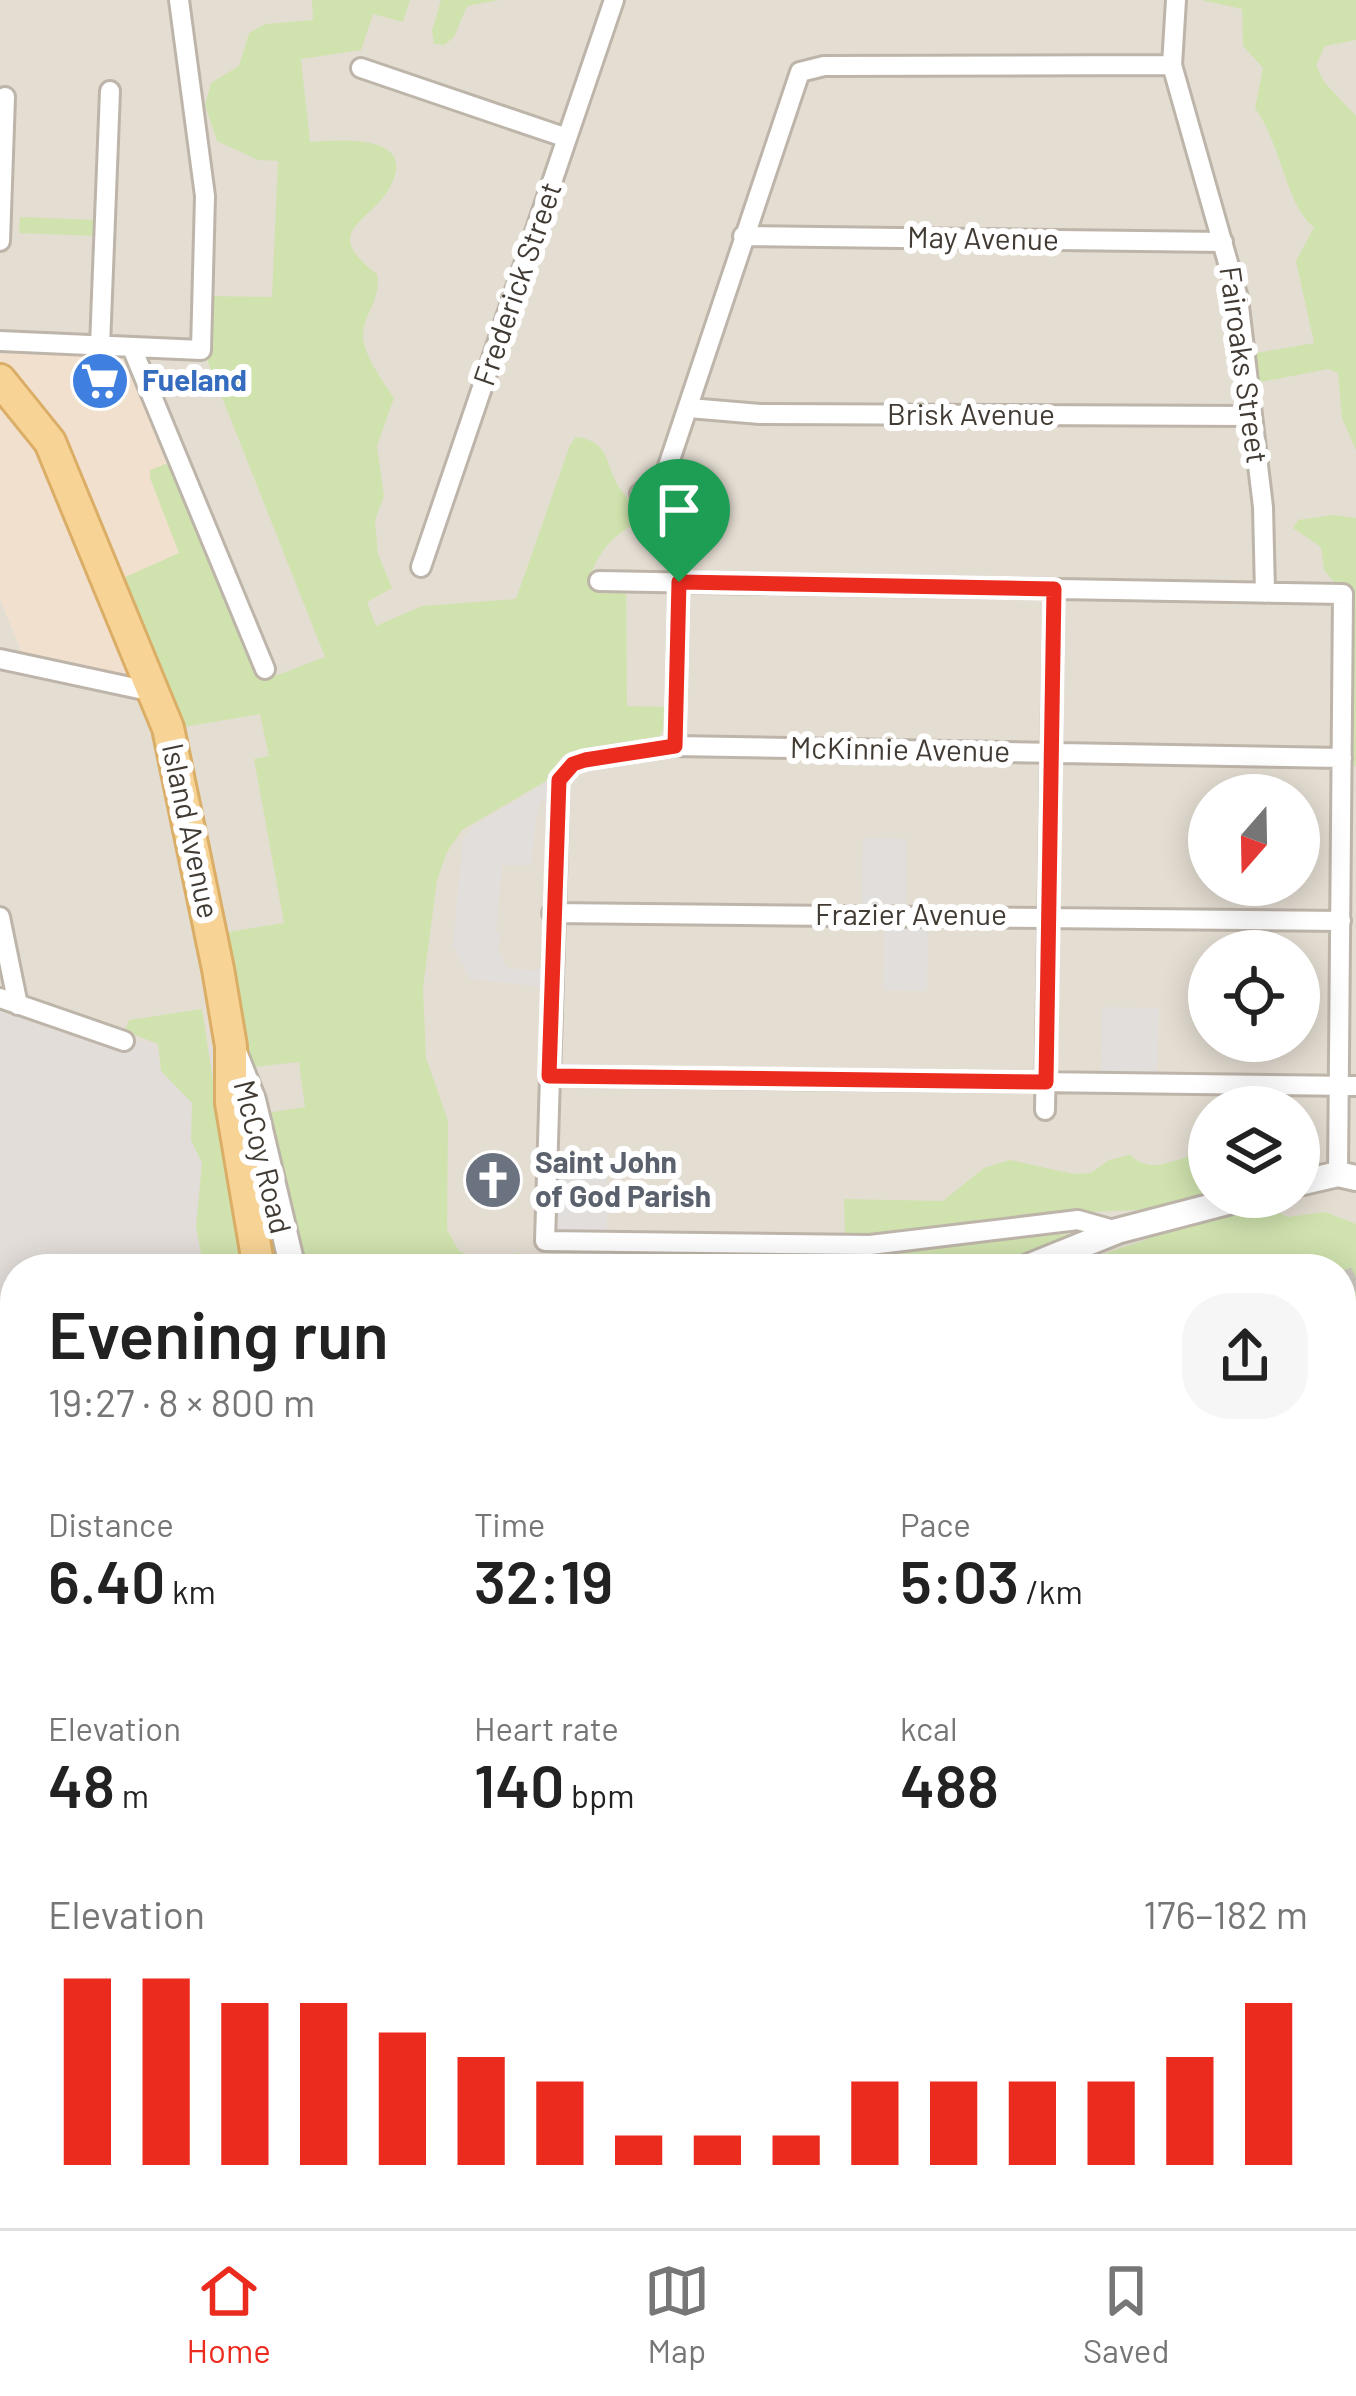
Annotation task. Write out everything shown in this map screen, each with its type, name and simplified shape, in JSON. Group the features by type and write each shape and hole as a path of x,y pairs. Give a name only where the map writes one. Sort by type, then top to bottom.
{"main road":[{"name":"Island Avenue","path":"0,380 24,403 30,420"},
{"name":"Island Avenue","path":"0,397 50,442 158,693 231,1046 231,1103 256,1254"}],"street":[{"path":"0,341 201,350 205,196 179,0"},
{"name":"Frederick Street","path":"422,568 614,0"},
{"name":"Fairoaks Street","path":"1176,0 1172,65 1238,298 1265,593"},
{"path":"640,494 666,472 796,79 806,69 1172,65"},
{"path":"361,68 567,138"},
{"path":"100,346 110,91"},
{"path":"0,241 5,98"},
{"name":"May Avenue","path":"743,236 1223,242"},
{"path":"132,348 265,669"},
{"name":"Brisk Avenue","path":"689,408 760,414 1252,416"},
{"path":"599,581 1342,594 1341,921 1347,1176"},
{"path":"675,746 679,582"},
{"path":"1045,1110 1054,589"},
{"path":"0,659 158,693"},
{"name":"McKinnie Avenue","path":"552,913 556,809 564,770 585,760 675,746 1342,758"},
{"path":"552,913 545,1241 870,1245 1078,1220 1117,1231"},
{"name":"Frazier Avenue","path":"552,913 1341,921"},
{"path":"0,916 9,1002 124,1041"},
{"name":"McCoy Road","path":"231,1046 253,1100 289,1254"},
{"path":"549,1076 1347,1086"},
{"path":"1060,1254 1117,1231 1188,1212"}],"shaded area":[{"path":"0,0 1356,0 1356,1254 282,1254 124,1041 0,998 0,599 27,665 0,341"},
{"path":"0,341 132,348 212,542 158,693 27,665 0,599"},
{"path":"549,781 549,800 541,801 536,816 531,865 502,865 496,932 501,933 498,948 507,968 535,971 545,965 545,987 470,979 453,945 463,839 473,826"},
{"path":"863,838 907,839 906,905 862,904"},
{"path":"884,929 928,929 927,991 883,990"},
{"path":"0,998 124,1041 231,1046 257,1254 0,1254"},
{"path":"1102,1007 1159,1008 1157,1073 1101,1072"},
{"path":"556,1163 607,1165 607,1235 555,1234"}],"green space":[{"path":"312,0 410,0 403,22 373,14 361,50 301,59 310,142 370,143 393,156 396,168 383,198 350,236 360,259 377,274 377,292 363,338 394,398 377,446 384,496 375,520 378,554 392,588 367,602 376,626 422,606 516,599 570,445 576,437 588,439 602,449 621,490 641,513 635,525 605,549 594,566 590,585 626,586 627,706 673,707 659,738 561,758 546,781 462,830 447,852 437,880 423,987 426,1058 448,1121 447,1230 459,1251 467,1254 293,1254 260,1114 305,1107 299,1062 246,1068 216,934 284,923 254,759 269,756 260,714 172,729 114,582 179,553 150,478 150,470 165,464 173,467 264,673 278,675 325,657 204,352 207,296 272,297 278,161 258,160 217,141 205,105 211,83 239,66 249,33 265,24 313,20"},
{"path":"441,0 499,0 467,6 454,37 444,45 434,44 432,31"},
{"path":"1201,0 1356,0 1356,40 1325,46 1316,65 1324,82 1356,116 1356,450 1342,418 1338,373 1328,369 1250,384 1245,355 1314,343 1296,261 1314,227 1297,205 1255,108 1263,68 1243,46 1242,9"},
{"path":"20,217 96,220 96,236 19,233"},
{"path":"1333,515 1356,518 1356,767 1344,754 1344,594 1324,570 1321,547 1293,528 1298,520"},
{"path":"202,1009 240,1254 201,1254 196,1227 202,1163 191,1140 192,1103 161,1071 158,1044 125,1031 129,1020"},
{"path":"1130,1155 1154,1165 1188,1157 1188,1202 1159,1209 1017,1215 1007,1224 1011,1237 1070,1234 1082,1242 1055,1254 846,1254 844,1199 943,1201 984,1168 1010,1160 1073,1174 1091,1173 1109,1160"},
{"path":"1325,1212 1356,1224 1356,1254 1103,1254 1145,1240 1188,1214 1188,1218 1320,1218"}],"place":[{"name":"Fueland","path":"100,381"},
{"name":"Saint John of God Parish","path":"493,1180"}],"route":[{"path":"679,582 1054,589 1046,1082 549,1076 559,780 564,770 585,760 675,746 679,582"}]}
